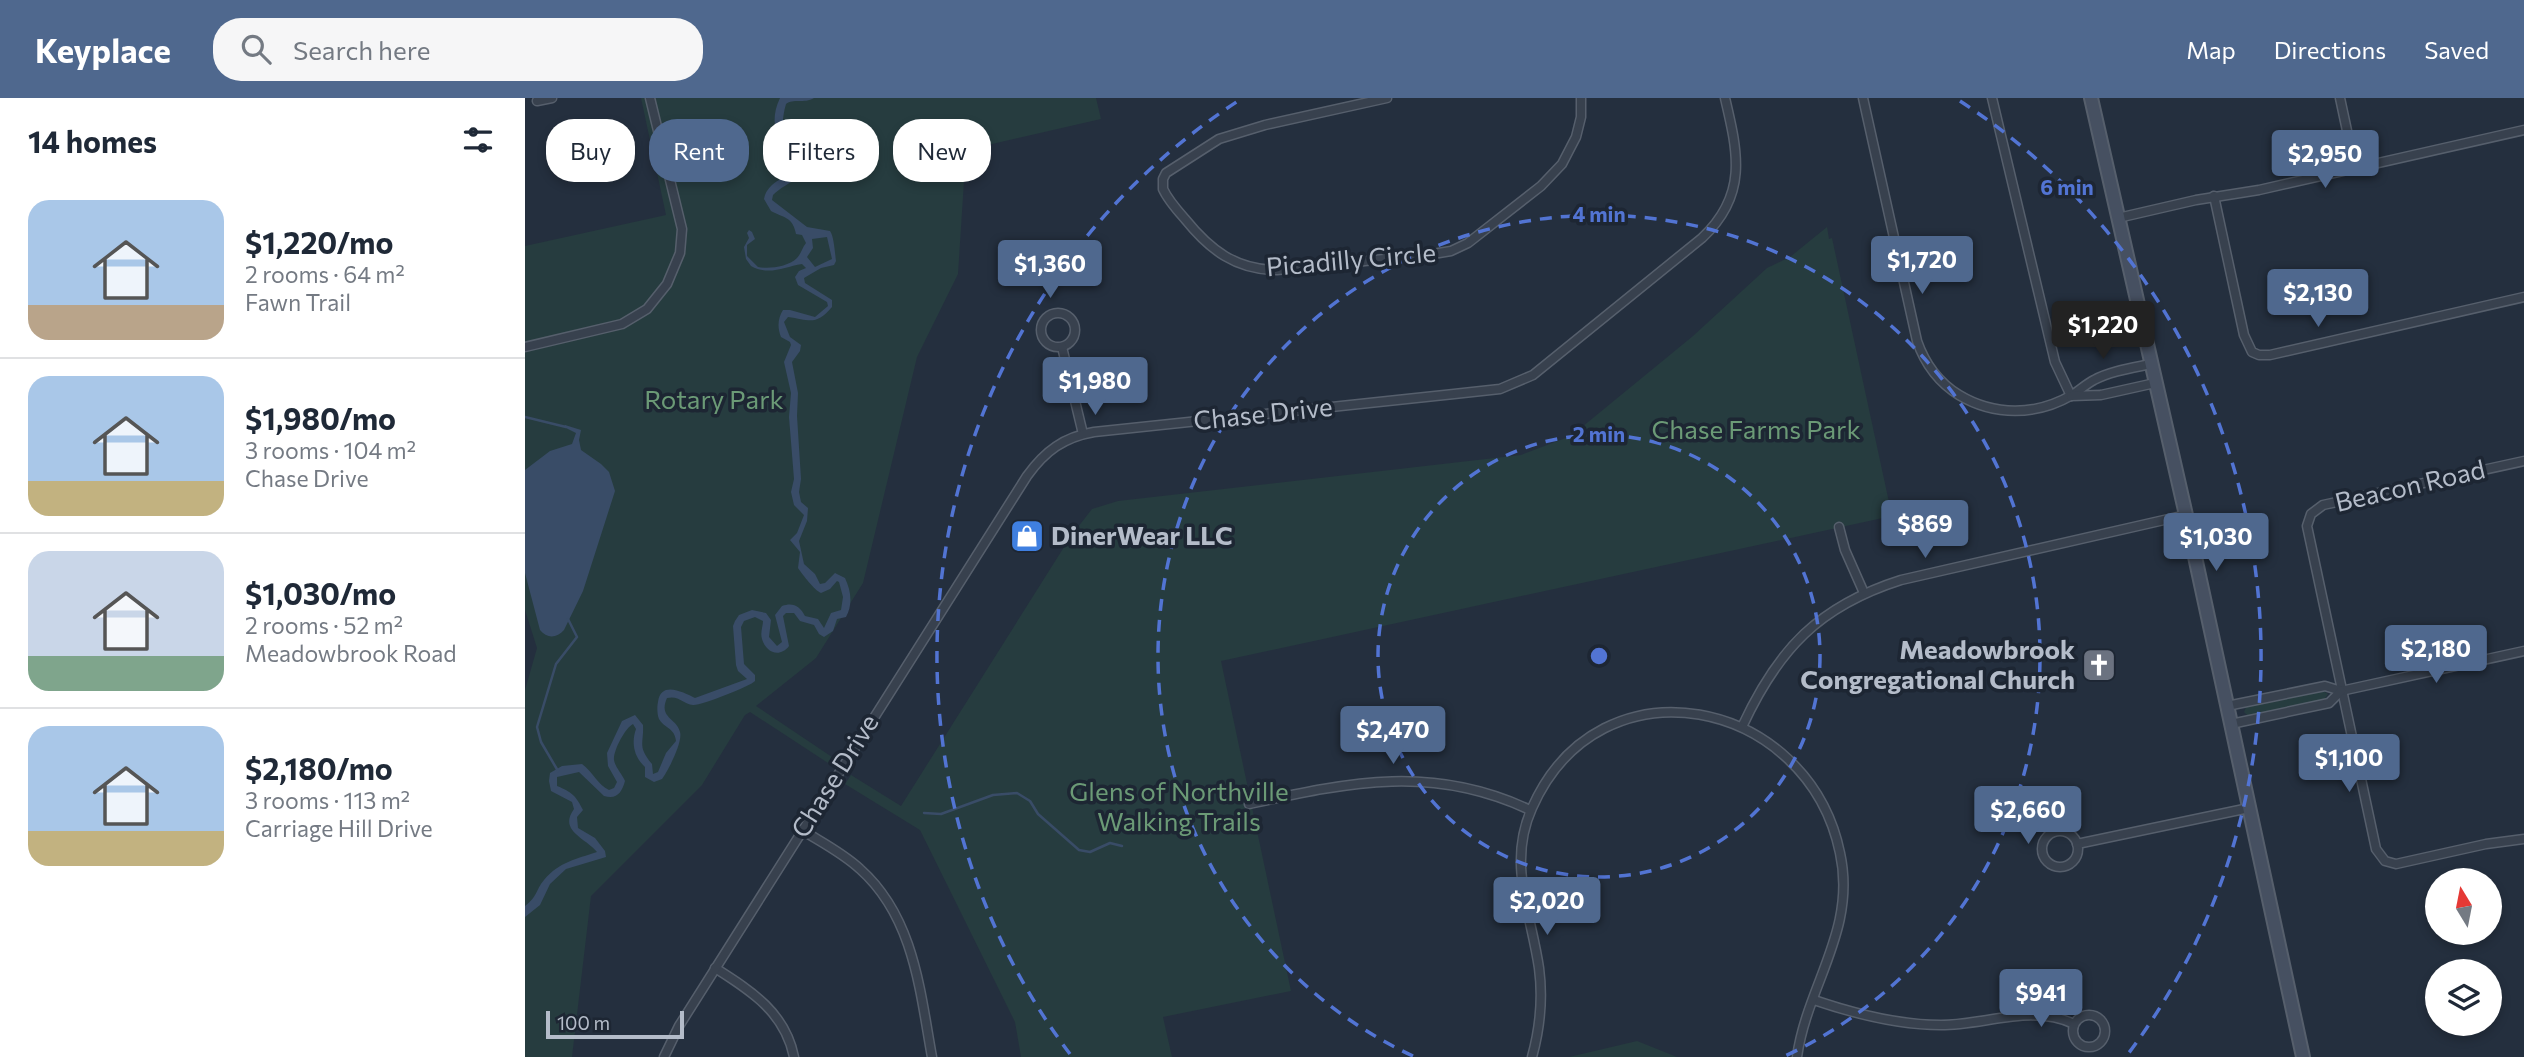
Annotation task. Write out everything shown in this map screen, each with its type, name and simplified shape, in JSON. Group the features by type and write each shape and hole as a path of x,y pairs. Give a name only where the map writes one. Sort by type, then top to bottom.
{"street":[{"path":"537,101 552,98"},
{"path":"525,347 622,324 647,309 667,284 680,253 681,229 650,98"},
{"name":"Picadilly Circle","path":"1387,98 1265,125 1219,139 1166,173 1163,189 1204,241 1223,257 1250,268 1277,270 1444,252 1478,237 1556,172 1568,156 1576,137 1581,117 1581,98"},
{"name":"Chase Drive","path":"664,1057 715,968 801,830 1043,455 1065,440 1083,434 1454,394 1500,388 1519,382 1547,365 1702,238 1719,220 1733,189 1737,164 1725,98"},
{"path":"1863,98 1917,341 1931,371 1949,389 1975,404 1993,410 2015,412 2071,396 2094,380 2151,364"},
{"path":"1992,98 2055,362 2071,396"},
{"path":"2091,98 2186,515 2304,1057"},
{"path":"2340,98 2355,168"},
{"path":"2118,218 2214,196 2259,190 2524,130"},
{"path":"2214,196 2244,335 2252,352 2259,355 2270,355 2524,297"},
{"path":"1051,315 1066,316 1073,324 1074,335 1062,347 1051,346 1042,338 1043,322 1051,315"},
{"path":"1062,347 1083,434"},
{"path":"2071,396 2101,395 2155,383"},
{"name":"Beacon Road","path":"2524,461 2322,505 2311,514 2307,533 2376,849 2385,861 2396,864 2486,844 2524,839"},
{"path":"1742,727 1764,683 1784,655 1823,618 1864,593 1901,580 2186,515"},
{"path":"1839,527 1845,550 1864,593"},
{"path":"2227,706 2325,686 2341,691 2524,651"},
{"path":"2231,724 2329,703 2341,691"},
{"path":"1532,1057 1540,1020 1541,992 1539,968 1523,900 1519,868 1521,846 1530,810 1565,760 1592,736 1616,723 1648,715 1683,713 1710,717 1742,727 1779,750 1804,776 1825,807 1840,851 1844,885 1842,913 1797,1057"},
{"path":"1249,804 1334,787 1383,780 1405,780 1459,786 1530,810"},
{"path":"2077,845 2249,808"},
{"path":"801,830 861,869 892,907 913,956 932,1057"},
{"path":"2060,831 2071,835 2077,845 2073,861 2063,866 2047,861 2042,850 2045,839 2060,831"},
{"path":"715,968 753,992 767,1005 782,1025 794,1057"},
{"path":"1814,1000 1865,1016 1934,1025 2042,1015 2074,1024"}],"green space":[{"name":"Rotary Park","path":"641,98 1096,98 1101,119 991,144 991,119 893,119 893,182 964,182 958,274 917,357 863,583 816,658 756,706 832,757 828,763 750,712 745,715 702,785 591,896 572,1057 525,1057 525,690 537,648 525,610 525,246 666,215 659,182 749,182 749,119 649,119 649,135"},
{"name":"Chase Farms Park","path":"1827,227 1829,239 1832,238 1892,516 1221,661 1291,991 1163,1017 1172,1057 1021,1057 1015,1022 920,830 845,784 851,775 901,806 1071,536 1092,509 1118,501 1521,455 1571,436 1693,336 1767,268 1790,257"},
{"path":"2322,690 2328,694 2324,700 2248,716 2244,712 2246,707"},
{"path":"1637,1041 1677,1057 1569,1057"}],"water":[{"path":"780,98 814,98 792,101 786,104 783,119 775,117"},
{"path":"791,182 773,195 772,200 807,227 830,231 833,241 836,261 834,265 821,268 804,278 805,283 832,300 832,307 817,319 788,317 784,322 790,337 801,345 792,362 798,393 801,479 799,492 801,502 808,508 807,521 799,541 804,564 815,574 820,584 825,583 835,573 845,578 849,588 850,607 846,617 837,619 833,631 824,637 814,625 800,621 794,613 786,613 783,616 789,646 778,653 770,651 764,644 761,634 763,621 755,617 744,621 741,627 744,664 755,675 755,681 715,699 693,705 667,698 666,714 678,727 680,737 662,779 654,782 645,777 645,767 635,750 636,729 633,724 623,735 614,756 625,781 618,794 612,797 604,796 579,772 557,777 557,786 573,795 583,810 577,817 578,828 595,838 605,851 606,857 566,869 550,884 540,905 525,917 525,906 550,874 568,862 597,852 571,829 569,823 574,809 572,802 551,791 550,773 562,766 582,764 605,788 614,788 617,782 608,766 607,753 622,721 635,715 643,725 644,753 652,764 653,774 658,772 666,753 676,741 674,733 658,717 658,702 663,691 673,690 695,698 747,679 738,671 736,665 733,626 739,615 752,610 766,613 771,620 769,637 777,646 782,642 775,615 782,606 796,606 805,616 818,619 824,628 831,613 841,610 843,597 839,582 821,593 815,589 798,568 800,552 790,540 797,533 804,515 794,505 791,492 794,479 789,417 791,393 784,362 791,345 781,337 779,326 783,310 815,317 828,306 827,302 798,285 795,277 799,271 806,268 802,264 776,270 758,269 751,266 746,259 744,247 749,238 749,230 755,239 747,245 747,256 758,267 773,267 793,261 806,243 802,235 796,234 790,221 771,211 764,199 774,183","holes":["827,237 832,259 815,267 807,257 813,248 812,239"]},
{"path":"565,425 581,430 581,450 609,472 615,491 583,591 564,630 552,636 540,630 525,573 525,470 550,451 572,444 576,433 564,427"}],"waterway":[{"path":"525,417 566,427"},
{"path":"558,771 541,742 537,727 556,664 577,637 568,619"},
{"path":"924,813 941,814 993,795 1017,793 1030,801 1038,814 1079,850 1090,852 1110,843 1122,846"}],"place":[{"name":"DinerWear LLC","path":"1027,536"},
{"name":"Meadowbrook Congregational Church","path":"2099,665"}],"park label":[{"name":"Glens of Northville Walking Trails","path":"1179,807"}]}
